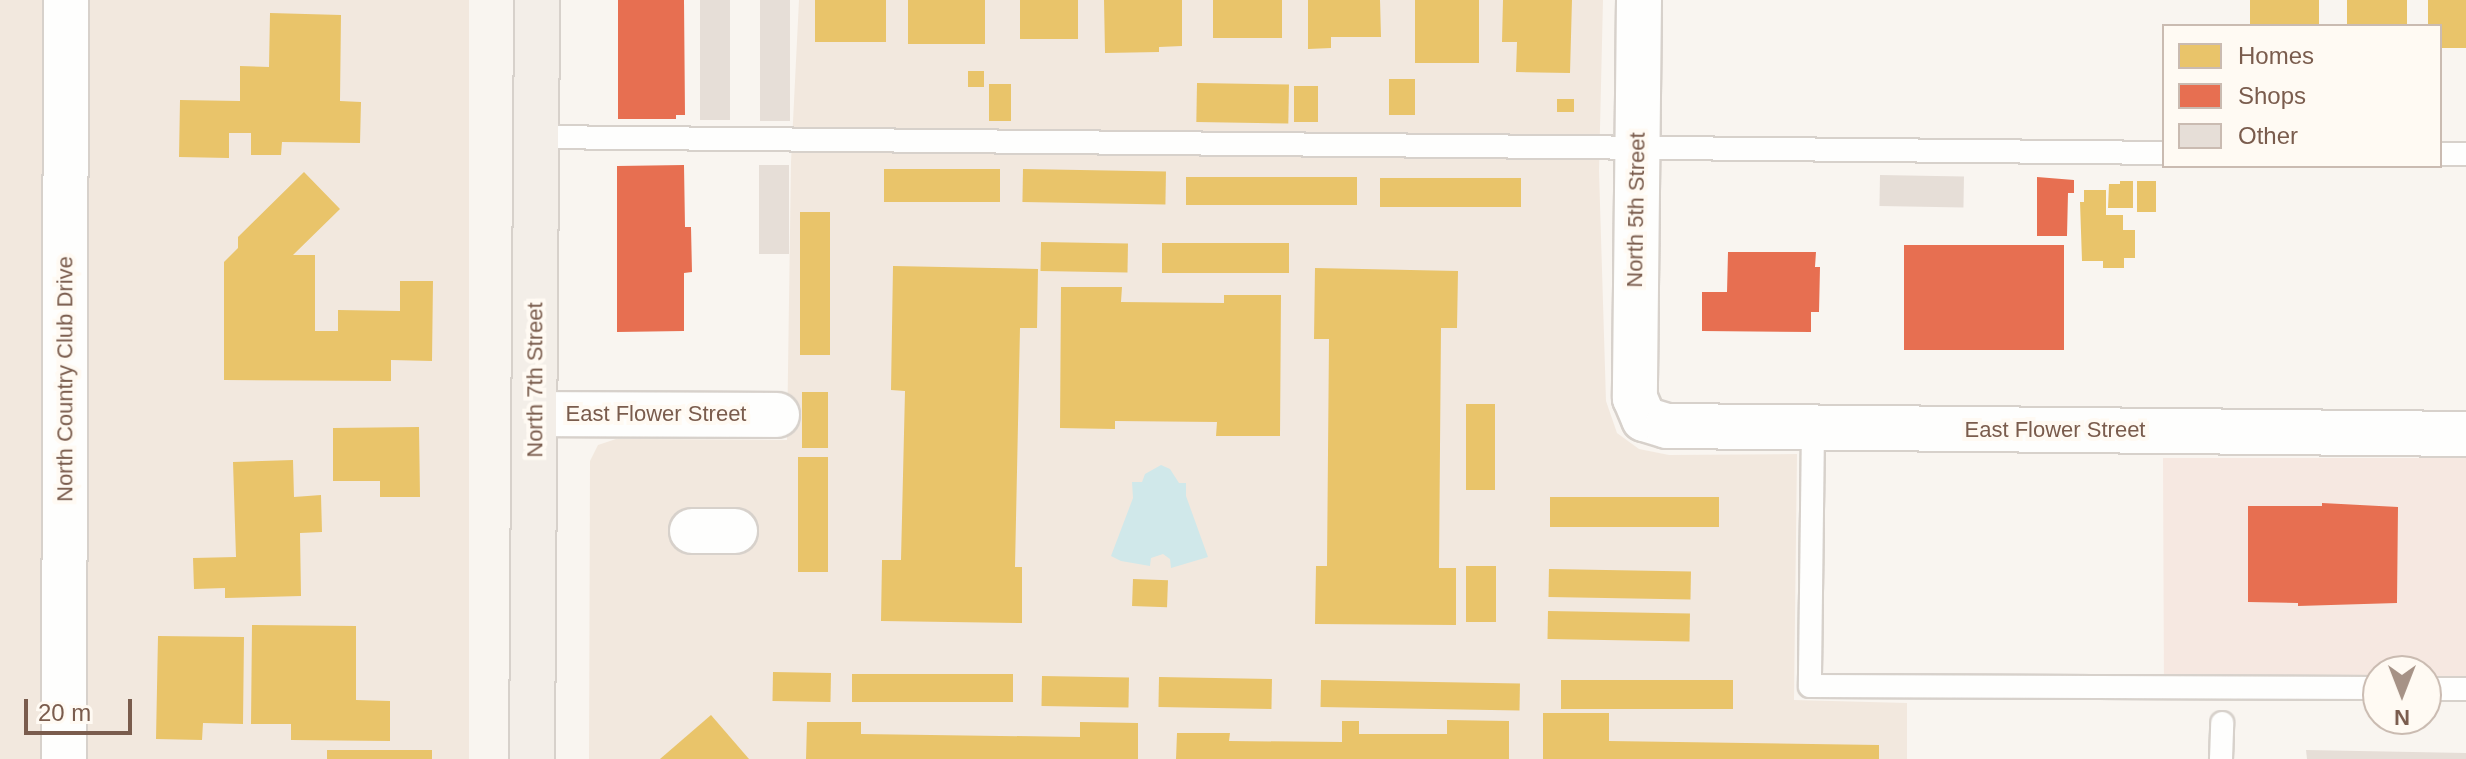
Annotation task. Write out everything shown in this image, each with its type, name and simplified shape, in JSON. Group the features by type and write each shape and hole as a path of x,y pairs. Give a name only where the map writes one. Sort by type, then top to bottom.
{"main road":[{"name":"North 7th Street","path":"532,759 537,0"}],"street":[{"name":"North Country Club Drive","path":"64,759 66,0"},
{"name":"North 5th Street","path":"1639,0 1635,398 1644,419"},
{"name":"East Flower Street","path":"535,414 777,415"},
{"name":"East Flower Street","path":"1644,419 1667,426 2466,434"},
{"path":"692,531 735,531"}],"lane":[{"path":"535,137 2162,153"},
{"path":"2442,154 2466,154"},
{"path":"1813,428 1810,686 2362,688"},
{"path":"2442,689 2466,689"},
{"path":"2221,759 2222,723"}],"shaded area":[{"path":"0,0 469,0 469,759 0,759"},
{"path":"799,0 1603,0 1599,171 1606,401 1617,433 1639,449 1669,455 1797,454 1794,700 1907,703 1907,759 589,759 590,461 598,445 616,439 787,440 791,162"},
{"path":"2163,458 2466,458 2466,696 2442,696 2442,655 2362,655 2362,696 2164,696"}],"water":[{"path":"1161,465 1170,469 1179,483 1186,483 1186,496 1208,557 1171,568 1170,559 1163,554 1151,558 1150,566 1121,561 1111,556 1133,498 1132,482 1142,482 1145,474"}],"building: Homes":[{"path":"815,0 886,0 886,42 815,42"},
{"path":"908,0 985,0 985,44 908,44"},
{"path":"1020,0 1078,0 1078,39 1020,39"},
{"path":"1104,0 1182,0 1182,46 1159,47 1159,52 1105,53"},
{"path":"1213,0 1282,0 1282,38 1213,38"},
{"path":"1308,0 1380,0 1381,37 1331,37 1331,48 1308,49"},
{"path":"1415,0 1479,0 1479,63 1415,63"},
{"path":"1503,0 1572,0 1570,73 1516,72 1517,42 1502,42"},
{"path":"2250,0 2319,0 2319,24 2250,24"},
{"path":"2347,0 2407,0 2407,24 2347,24"},
{"path":"2428,0 2466,0 2466,48 2442,48 2442,24 2428,24"},
{"path":"270,13 341,15 340,101 361,102 360,143 282,142 281,155 251,155 251,133 229,133 229,158 179,157 180,100 240,101 240,66 269,67"},
{"path":"968,71 984,71 984,87 968,87"},
{"path":"1389,79 1415,79 1415,115 1389,115"},
{"path":"1197,83 1289,85 1288,124 1196,122"},
{"path":"989,84 1011,84 1011,121 989,121"},
{"path":"1294,86 1318,86 1318,122 1294,122"},
{"path":"1557,99 1574,99 1574,112 1557,112"},
{"path":"884,169 1000,169 1000,202 884,202"},
{"path":"1023,169 1166,171 1165,204 1022,202"},
{"path":"304,172 340,209 293,255 315,255 315,331 338,331 338,310 400,311 400,281 433,281 432,361 391,360 391,381 224,380 224,262 238,248 238,237"},
{"path":"1186,177 1357,177 1357,205 1186,205"},
{"path":"1380,178 1521,178 1521,207 1380,207"},
{"path":"2120,181 2133,181 2133,208 2108,208 2109,184 2120,184"},
{"path":"2137,181 2156,181 2156,212 2137,212"},
{"path":"2084,190 2106,190 2106,215 2123,215 2123,230 2135,230 2135,258 2124,258 2124,268 2103,268 2103,261 2082,261 2080,202 2084,202"},
{"path":"800,212 830,212 830,355 800,355"},
{"path":"1041,242 1128,244 1127,273 1040,271"},
{"path":"1162,243 1289,243 1289,273 1162,273"},
{"path":"893,266 1038,269 1037,328 1020,328 1015,567 1022,567 1022,623 881,621 882,560 901,560 905,391 891,390"},
{"path":"1315,268 1458,271 1457,328 1441,328 1439,568 1456,568 1456,625 1315,624 1316,566 1327,566 1329,339 1314,339"},
{"path":"1061,287 1122,287 1121,302 1224,303 1224,295 1281,295 1280,436 1216,436 1217,422 1115,421 1115,429 1060,428"},
{"path":"802,392 828,392 828,448 802,448"},
{"path":"1466,404 1495,404 1495,490 1466,490"},
{"path":"419,427 420,497 380,497 380,481 333,481 333,428"},
{"path":"798,457 828,457 828,572 798,572"},
{"path":"293,460 294,497 321,495 322,532 300,533 301,596 225,598 225,588 194,589 193,558 236,557 233,462"},
{"path":"1550,497 1719,497 1719,527 1550,527"},
{"path":"1466,566 1496,566 1496,622 1466,622"},
{"path":"1549,569 1691,571 1690,599 1549,597"},
{"path":"1133,579 1168,580 1167,607 1132,606"},
{"path":"1548,611 1690,613 1689,641 1548,639"},
{"path":"252,625 356,626 356,700 390,701 390,741 291,740 291,724 251,724"},
{"path":"158,636 244,637 243,724 203,723 202,740 156,739"},
{"path":"773,672 831,673 830,702 772,701"},
{"path":"852,674 1013,674 1013,702 852,702"},
{"path":"1042,676 1129,678 1128,708 1041,706"},
{"path":"1159,677 1272,679 1271,709 1158,707"},
{"path":"1321,680 1520,683 1519,710 1321,707"},
{"path":"1561,680 1733,680 1733,709 1561,709"},
{"path":"1543,713 1609,713 1609,741 1879,745 1879,759 1543,759"},
{"path":"711,715 749,759 660,759"},
{"path":"1447,720 1509,721 1509,759 1176,759 1177,733 1230,733 1229,741 1342,742 1342,721 1359,721 1359,734 1447,734"},
{"path":"807,722 861,722 861,734 1080,737 1080,722 1138,723 1138,759 806,759"},
{"path":"327,750 432,750 432,759 327,759"}],"building: Shops":[{"path":"618,0 684,0 685,115 676,115 676,119 618,119"},
{"path":"684,165 685,227 691,227 692,272 684,273 684,331 617,332 617,166"},
{"path":"2037,177 2074,180 2074,193 2068,193 2067,236 2037,236"},
{"path":"1904,245 2064,245 2064,350 1904,350"},
{"path":"1728,252 1816,252 1815,267 1820,267 1819,312 1811,312 1811,332 1702,331 1702,292 1727,292"},
{"path":"2322,503 2398,507 2397,603 2298,606 2298,603 2248,602 2248,506 2322,506"}],"building: Other":[{"path":"700,0 730,0 730,120 700,120"},
{"path":"760,0 790,0 790,121 760,121"},
{"path":"759,165 789,165 789,254 759,254"},
{"path":"1880,175 1964,176 1963,207 1879,206"},
{"path":"2306,750 2466,753 2466,759 2307,759"}]}
